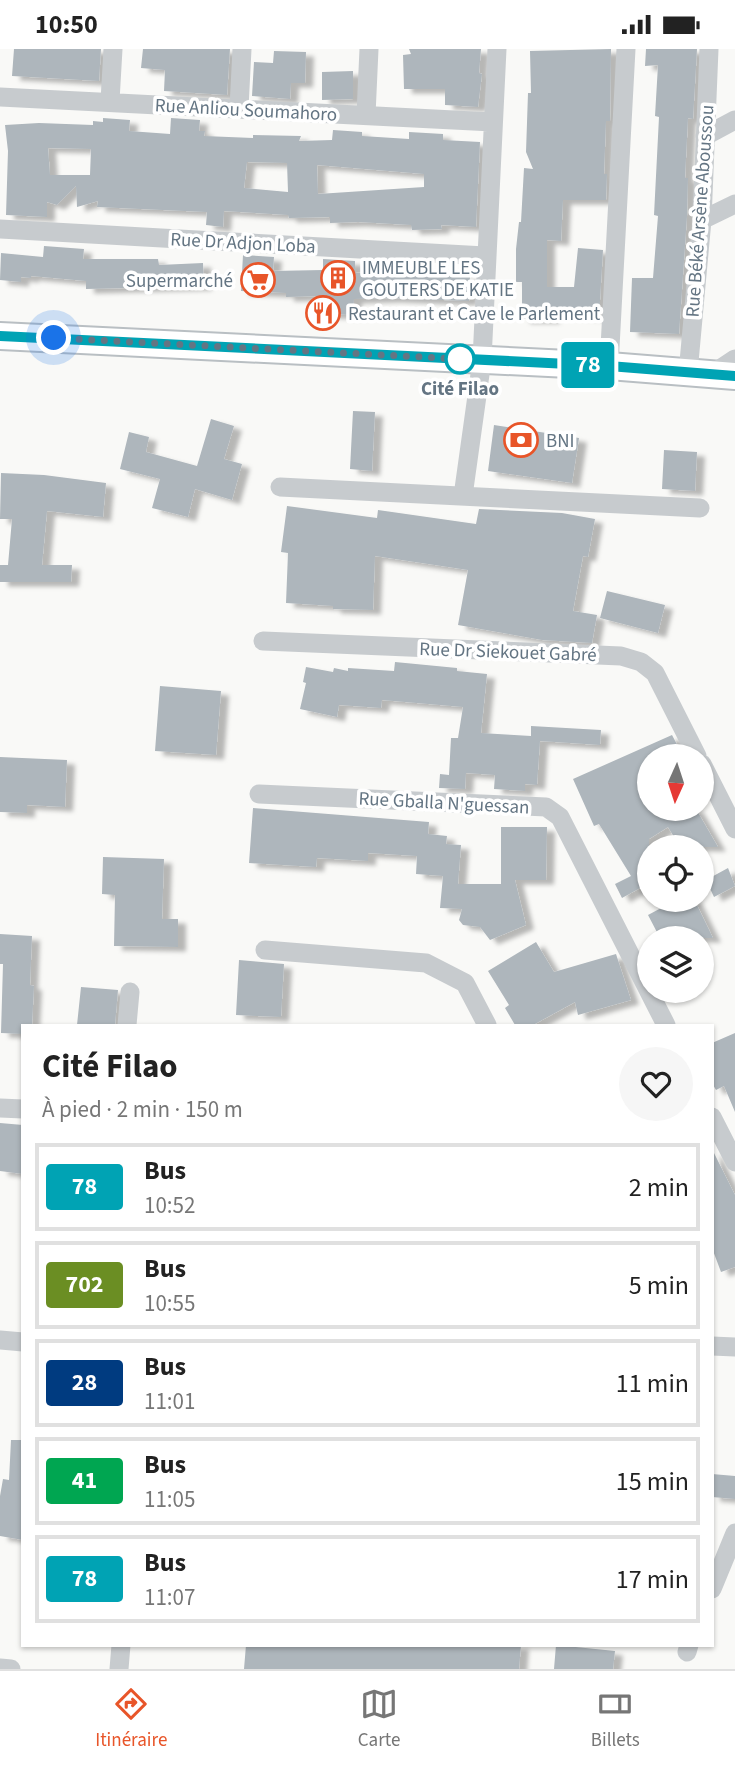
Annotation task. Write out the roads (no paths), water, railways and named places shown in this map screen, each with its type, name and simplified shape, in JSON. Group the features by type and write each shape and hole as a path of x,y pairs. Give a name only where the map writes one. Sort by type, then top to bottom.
{"main road":[{"path":"0,336 609,366 711,375"}],"street":[{"path":"110,101 113,49"},
{"path":"239,108 242,49"},
{"path":"366,115 369,49"},
{"path":"463,496 482,360 497,49"},
{"path":"609,366 626,49"},
{"name":"Rue Béké Arsène Aboussou","path":"709,49 702,220 711,375"},
{"name":"Rue Anliou Soumahoro","path":"0,97 493,122"},
{"path":"705,136 735,120"},
{"path":"702,220 735,204"},
{"name":"Rue Dr Adjon Loba","path":"0,229 485,255"},
{"path":"711,375 735,359"},
{"path":"280,487 700,508"},
{"name":"Rue Dr Siekouet Gabré","path":"263,641 621,656 641,662 655,673 691,744"},
{"path":"714,788 735,829"},
{"name":"Rue Gballa N'guessan","path":"259,794 545,807 560,817 665,1024"},
{"path":"265,950 426,963 465,983 486,1024"},
{"path":"128,1024 130,992"},
{"path":"0,1108 21,1109"},
{"path":"714,1121 735,1162"},
{"path":"0,1341 21,1342"},
{"path":"714,1346 735,1347"},
{"path":"714,1584 735,1533"},
{"path":"119,1669 121,1647"},
{"path":"0,1668 12,1669"}],"place":[{"name":"IMMEUBLE LES GOUTERS DE KATIE","path":"338,278"},
{"name":"Supermarché","path":"258,280"},
{"name":"Restaurant et Cave le Parlement","path":"323,313"},
{"name":"Cité Filao","path":"460,359"},
{"name":"BNI","path":"521,440"}]}
